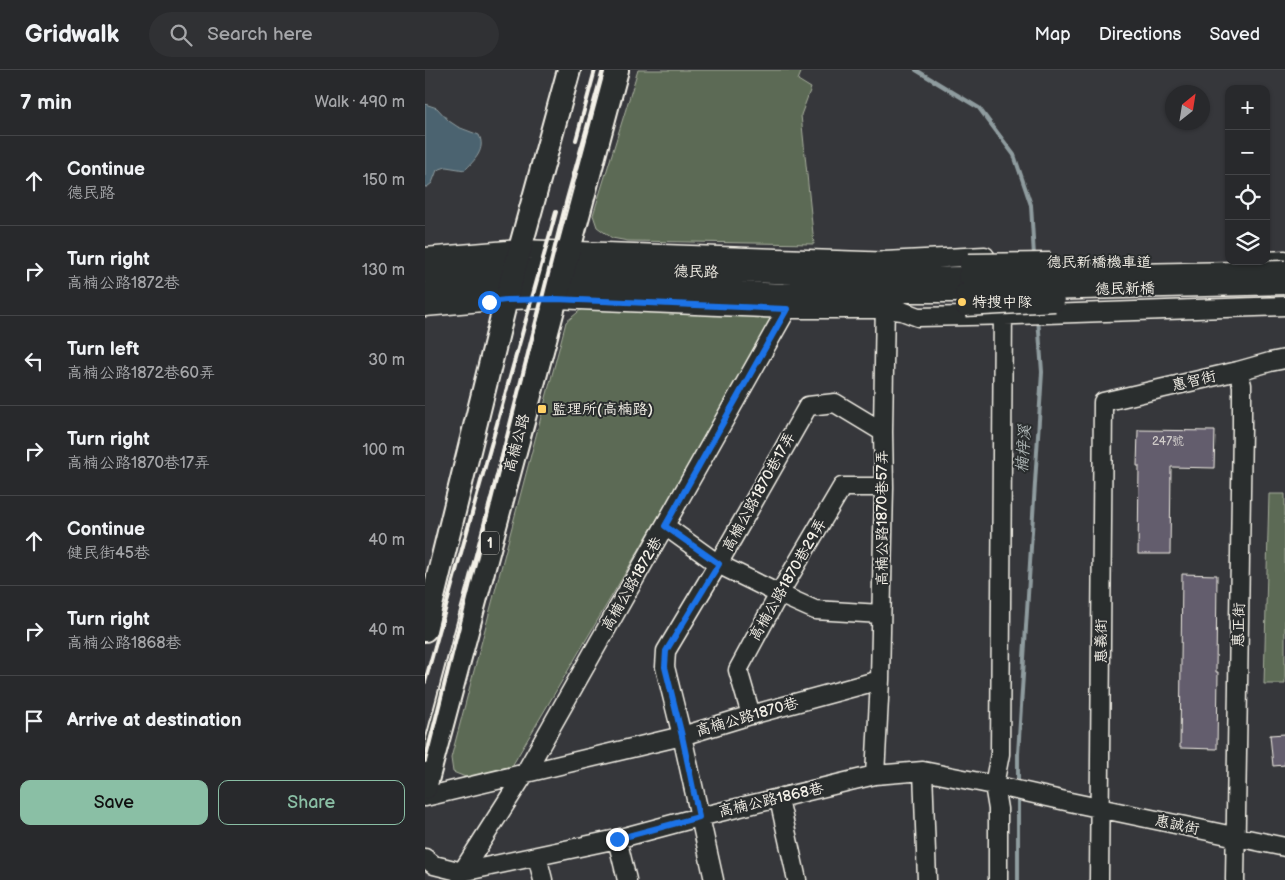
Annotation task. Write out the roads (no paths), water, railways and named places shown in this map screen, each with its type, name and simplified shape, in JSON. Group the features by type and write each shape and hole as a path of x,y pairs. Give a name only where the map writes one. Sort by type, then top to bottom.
{"main road":[{"path":"425,630 513,275 569,70"},
{"name":"高楠公路","path":"425,788 617,70"}],"street":[{"path":"888,290 1002,255 1010,316 999,754 994,785 998,809 998,880"},
{"name":"德民路","path":"425,257 513,275 562,276 793,266 888,290"},
{"path":"1270,261 1285,260"},
{"name":"德民新橋機車道","path":"966,285 1225,261"},
{"name":"高楠公路1872巷","path":"461,876 525,773 787,309 794,293 793,266"},
{"name":"德民新橋","path":"966,285 1285,270"},
{"name":"德民路","path":"425,274 562,276 794,293 966,285"},
{"name":"德民路","path":"425,292 513,275"},
{"name":"德民路","path":"425,307 513,275"},
{"name":"德民路","path":"562,276 787,309 888,290"},
{"path":"888,290 966,285"},
{"path":"888,290 966,285 1094,300 1285,297"},
{"name":"德民新橋","path":"966,285 1285,285"},
{"path":"888,290 918,317 1010,316 1285,306"},
{"name":"高楠公路1870巷57弄","path":"875,775 880,680 884,487 883,432 888,290"},
{"name":"惠智街","path":"1103,402 1285,359"},
{"name":"惠正街","path":"1235,880 1242,427 1242,385 1237,371"},
{"name":"惠義街","path":"1099,880 1103,402"},
{"name":"高楠公路1870巷17弄","path":"714,880 665,667 666,651 719,564 808,406 835,403 883,432"},
{"name":"高楠公路1870巷29弄","path":"751,716 738,670 779,594 842,487 884,487"},
{"path":"665,526 719,564 815,610 881,614"},
{"name":"高楠公路1870巷","path":"425,796 682,736 880,680"},
{"path":"923,772 927,880"},
{"name":"高楠公路1868巷","path":"461,876 875,775 923,772 1070,802"},
{"path":"779,799 797,880"},
{"name":"惠誠街","path":"1070,802 1285,847"},
{"path":"617,839 627,880"},
{"path":"537,856 543,880"},
{"path":"425,858 434,865 461,876"}],"water":[{"path":"425,104 437,108 449,121 458,127 479,135 481,140 480,150 476,158 465,170 446,167 437,170 432,183 427,187 425,187"}],"waterway":[{"name":"楠梓溪","path":"916,70 979,108 1014,155 1031,205 1034,256"},
{"name":"楠梓溪","path":"1018,785 1018,754 1042,372 1038,318"},
{"name":"楠梓溪","path":"1018,795 1018,880"}],"railway":[{"path":"576,140 595,70"},
{"path":"425,761 567,199 603,70"},
{"path":"425,682 556,212"}],"place":[{"name":"特搜中隊","path":"962,302"},
{"name":"監理所(高楠路)","path":"542,409"}]}
